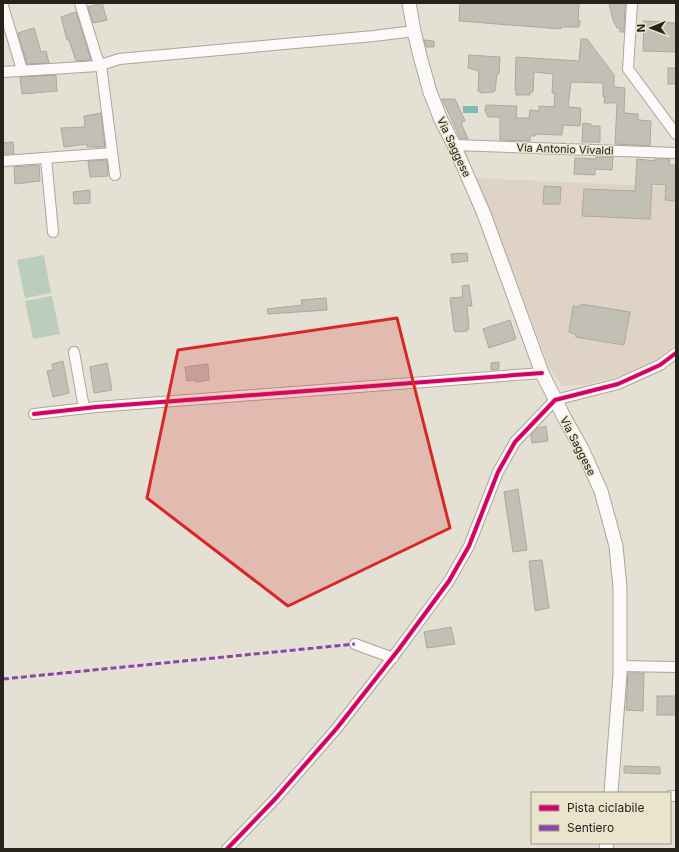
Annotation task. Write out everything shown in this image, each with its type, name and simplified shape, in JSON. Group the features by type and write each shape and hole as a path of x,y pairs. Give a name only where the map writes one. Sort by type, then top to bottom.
{"main road":[{"name":"Via Saggese","path":"409,3 414,31 430,92 441,120 454,145 484,214 542,373 582,449 601,491 616,546 620,588 620,666 611,792"}],"street":[{"path":"80,3 97,58 102,65 115,175"},
{"path":"632,3 628,69 676,134"},
{"path":"3,6 22,70"},
{"path":"3,72 102,65 119,59 414,31"},
{"name":"Via Antonio Vivaldi","path":"454,145 676,153"},
{"path":"3,161 112,153"},
{"path":"46,158 53,232"},
{"path":"74,352 84,408"},
{"path":"227,849 276,798 337,728 393,658 448,581 469,546 498,472 515,442 555,400 618,384 660,365 676,353"},
{"path":"34,414 84,408 542,373"},
{"path":"355,644 393,658"},
{"path":"620,666 676,667"}],"highlighted area":[{"path":"397,318 450,528 288,606 147,498 178,350"}],"shaded area":[{"path":"475,178 676,187 676,344 659,358 618,377 584,385 563,386 550,370 490,212"}],"green space":[{"path":"44,255 51,293 25,298 17,260"},
{"path":"52,296 60,334 33,339 25,301"}],"water":[{"path":"463,106 478,106 478,113 463,113"}],"building":[{"path":"102,3 107,20 93,23 88,7"},
{"path":"460,3 579,3 579,27 561,27 561,29 459,21"},
{"path":"609,3 625,3 624,32 620,32 620,28 617,28 613,20"},
{"path":"76,12 91,60 76,61 69,40 67,40 61,17"},
{"path":"644,21 676,23 676,52 643,51"},
{"path":"34,28 41,52 46,51 49,63 27,64 18,33"},
{"path":"581,39 587,39 614,75 614,87 625,88 624,113 638,114 638,120 651,121 650,146 615,144 617,103 604,103 605,97 603,97 603,83 571,82 568,107 581,108 580,126 563,125 562,135 535,134 535,136 530,136 530,141 500,140 500,117 488,117 485,110 486,105 517,106 516,118 529,118 530,110 539,111 539,106 554,107 555,93 552,93 553,74 534,72 533,92 530,92 530,95 516,95 516,57 579,61"},
{"path":"424,40 434,41 434,47 426,47"},
{"path":"469,55 500,57 499,74 497,74 494,92 480,93 480,91 478,91 479,71 468,68"},
{"path":"668,68 676,68 676,84 668,84"},
{"path":"56,75 57,91 22,94 20,77"},
{"path":"442,99 455,99 465,121 461,123 468,139 460,138"},
{"path":"101,113 105,147 87,147 87,144 64,147 61,128 85,127 84,116"},
{"path":"583,123 591,124 591,126 600,126 600,142 582,142"},
{"path":"13,142 14,154 3,154 3,143"},
{"path":"596,157 613,157 612,170 595,169 595,175 574,174 575,158 596,159"},
{"path":"637,159 655,161 655,159 670,159 669,165 674,165 676,167 676,201 665,200 666,185 652,184 650,219 582,216 584,189 635,191"},
{"path":"107,160 108,176 90,177 88,161"},
{"path":"39,165 40,181 15,184 14,167"},
{"path":"544,186 561,187 560,204 543,204"},
{"path":"90,190 90,203 74,204 73,192"},
{"path":"467,253 468,261 452,263 451,254"},
{"path":"469,285 472,306 467,306 469,329 467,329 467,331 455,332 450,298 463,297 462,286"},
{"path":"326,298 327,310 268,314 267,309 302,305 301,300"},
{"path":"581,304 630,312 624,345 576,337 575,334 569,332 573,306 579,307"},
{"path":"510,320 516,339 489,348 483,329"},
{"path":"63,361 69,393 53,397 47,371 53,370 52,364"},
{"path":"499,362 499,369 491,370 491,363"},
{"path":"107,363 112,390 94,393 90,367"},
{"path":"208,364 209,380 196,382 196,380 187,381 185,367"},
{"path":"546,426 548,441 532,443 531,435 537,428"},
{"path":"518,489 527,550 513,552 504,492"},
{"path":"542,560 549,608 535,611 529,561"},
{"path":"451,627 455,644 427,648 424,632"},
{"path":"628,673 644,673 643,711 626,710"},
{"path":"657,696 676,696 676,715 657,715"},
{"path":"624,766 660,767 660,774 624,773"}],"marked path":[{"path":"3,679 355,644"}],"cycle path":[{"path":"227,849 276,798 337,728 399,649 449,581 469,546 498,472 515,442 555,400 618,384 660,365 676,353"},
{"path":"34,414 96,407 542,373"}]}
